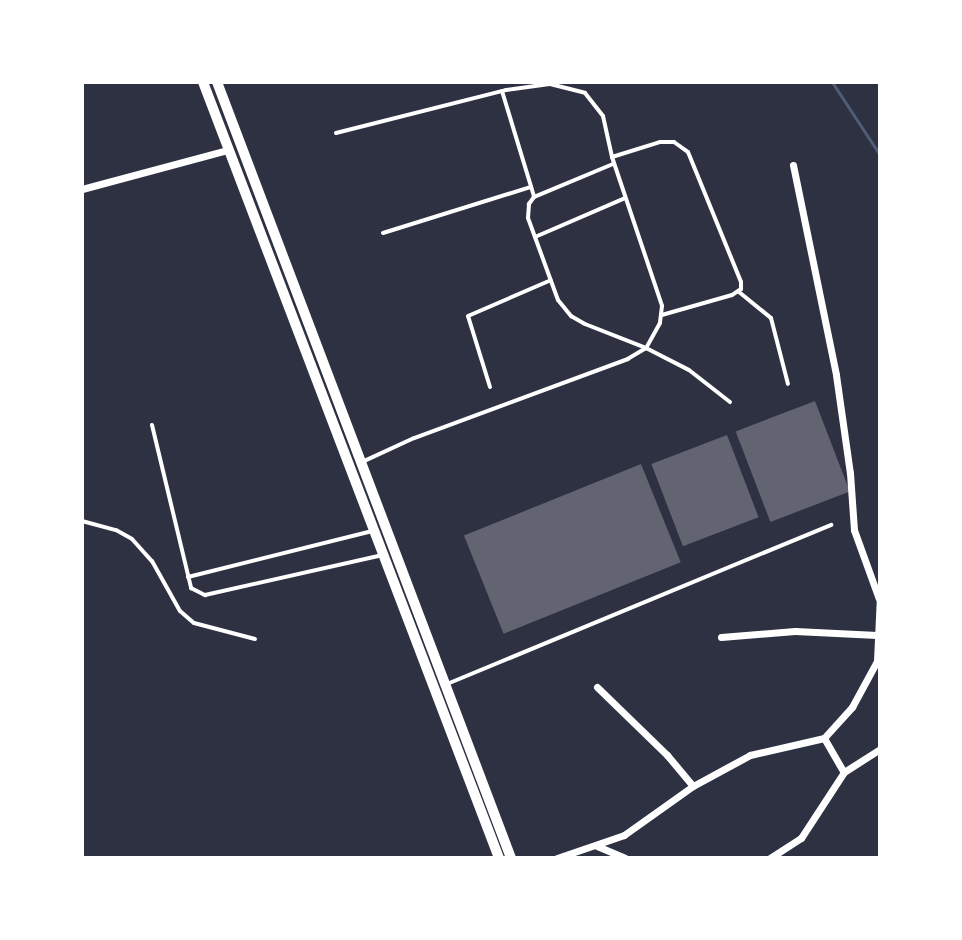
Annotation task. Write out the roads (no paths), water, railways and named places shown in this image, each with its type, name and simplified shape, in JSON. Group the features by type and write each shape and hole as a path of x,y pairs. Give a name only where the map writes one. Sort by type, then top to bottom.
{"main road":[{"path":"203,82 499,858"},
{"path":"217,82 511,858"}],"street":[{"path":"82,189 228,150"},
{"path":"557,858 624,835 693,786 750,755 824,738 852,707 879,660 879,597 854,530 836,375 793,165"},
{"path":"721,637 795,631 877,635"},
{"path":"597,687 667,755 693,786"},
{"path":"824,738 844,772"},
{"path":"770,858 801,838 844,772 880,749"},
{"path":"597,846 608,855 625,858"}],"lane":[{"path":"336,133 502,91 550,84 585,93 603,116 614,164 659,295 661,315 646,348 628,359 414,438 359,463"},
{"path":"502,91 534,197"},
{"path":"612,157 660,142 674,142 688,152 741,282 739,292"},
{"path":"614,164 534,197 529,204 528,218 558,300 571,316 689,370 730,402"},
{"path":"383,233 531,187"},
{"path":"535,237 626,198"},
{"path":"490,387 468,316 551,280"},
{"path":"661,315 739,292"},
{"path":"739,292 771,318 788,384"},
{"path":"152,425 191,588 205,595 382,555"},
{"path":"82,521 116,530 132,539 152,561 180,611 194,623 255,639"},
{"path":"445,685 831,525"},
{"path":"188,577 373,530"}],"waterway":[{"path":"832,82 880,155"}]}
